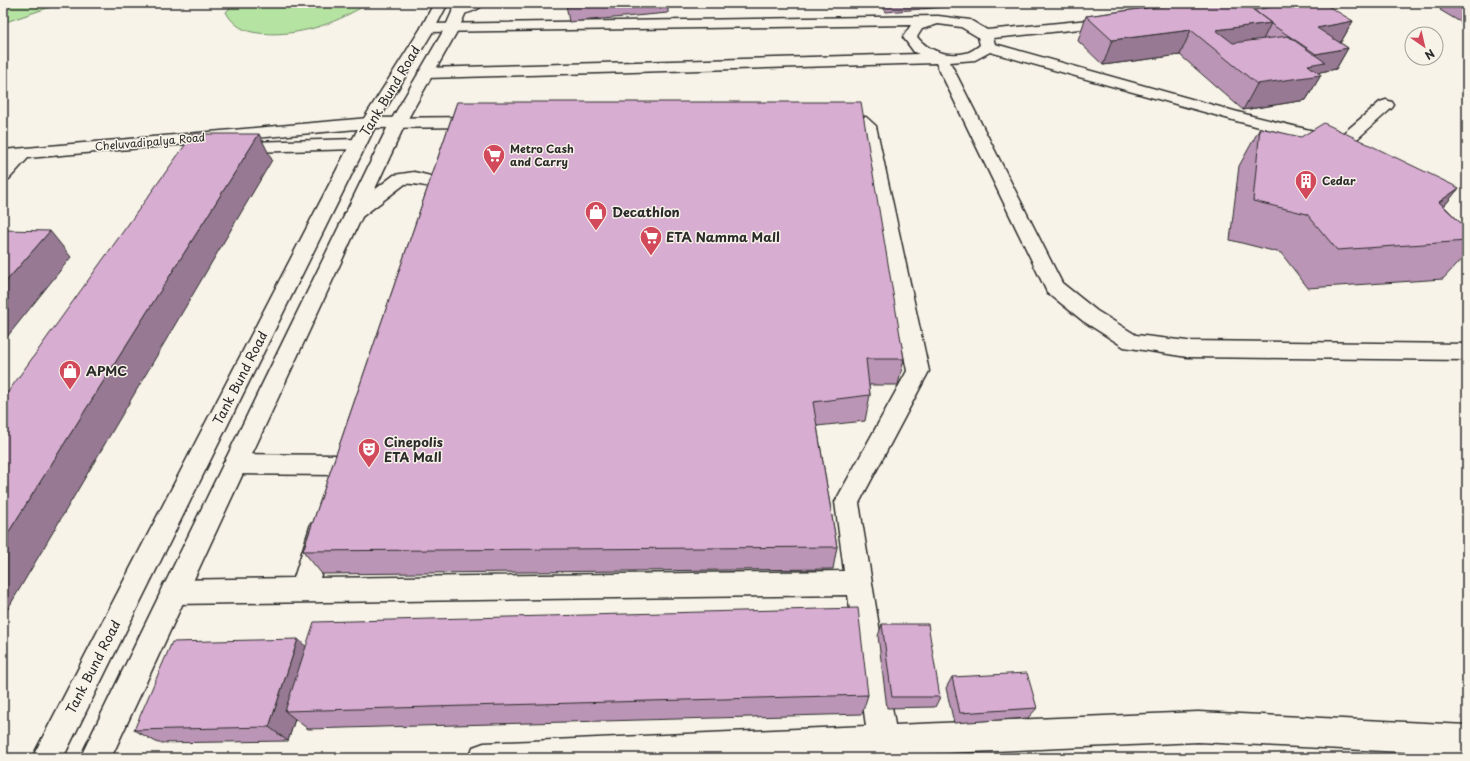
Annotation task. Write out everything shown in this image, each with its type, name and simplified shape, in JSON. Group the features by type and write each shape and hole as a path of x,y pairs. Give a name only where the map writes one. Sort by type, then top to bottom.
{"main road":[{"path":"95,758 398,122 452,28 454,6 478,3"},
{"name":"Tank Bund Road","path":"47,758 369,123 428,28 454,6"},
{"path":"938,20 918,26 910,37 919,49 941,58 1054,287 1090,316 1131,342 1187,349 1467,352"},
{"path":"428,28 938,20 965,23 987,41 1246,120 1342,143 1386,105"},
{"path":"426,73 970,57 987,41 1109,22"},
{"path":"821,120 860,120 868,126 918,371 847,502 883,741"},
{"name":"Cheluvadipalya Road","path":"3,156 369,123 398,122 457,129 499,122"},
{"path":"186,155 191,149 358,144"},
{"path":"3,176 22,154"},
{"path":"353,215 400,179 414,177 433,182"},
{"path":"234,464 336,476 303,591"},
{"path":"173,592 860,583"},
{"path":"484,758 1198,727 1467,740"}],"green space":[{"path":"3,3 62,3 3,23"},
{"path":"235,3 366,3 359,9 340,19 315,28 290,33 264,34 244,29 231,19 226,12"}],"building":[{"path":"1159,3 1180,3 1183,5 1200,3 1244,3 1271,23 1216,30 1233,43 1288,36 1325,62 1308,65 1321,75 1257,84 1191,30 1112,40 1086,16 1162,6"},
{"path":"1296,3 1323,3 1353,21 1317,28 1348,48 1316,54 1271,24 1254,10"},
{"name":"ETA Namma Mall","path":"457,102 861,102 904,359 866,359 870,395 813,402 837,547 303,551"},
{"path":"1324,123 1459,188 1439,202 1467,229 1467,241 1337,250 1307,214 1253,201 1260,128 1301,137"},
{"path":"193,134 259,134 3,541 3,399"},
{"path":"3,230 50,231 3,285"},
{"path":"858,608 868,695 285,711 314,622"},
{"path":"882,624 928,624 940,697 892,697"},
{"path":"298,639 269,727 134,730 172,642"},
{"path":"1027,673 1037,708 960,713 952,677"}],"place":[{"name":"Metro Cash and Carry","path":"494,174"},
{"name":"Cedar","path":"1306,200"},
{"name":"Decathlon","path":"596,232"},
{"name":"ETA Namma Mall","path":"651,256"},
{"name":"APMC","path":"70,390"},
{"name":"Cinepolis ETA Mall","path":"369,468"}]}
